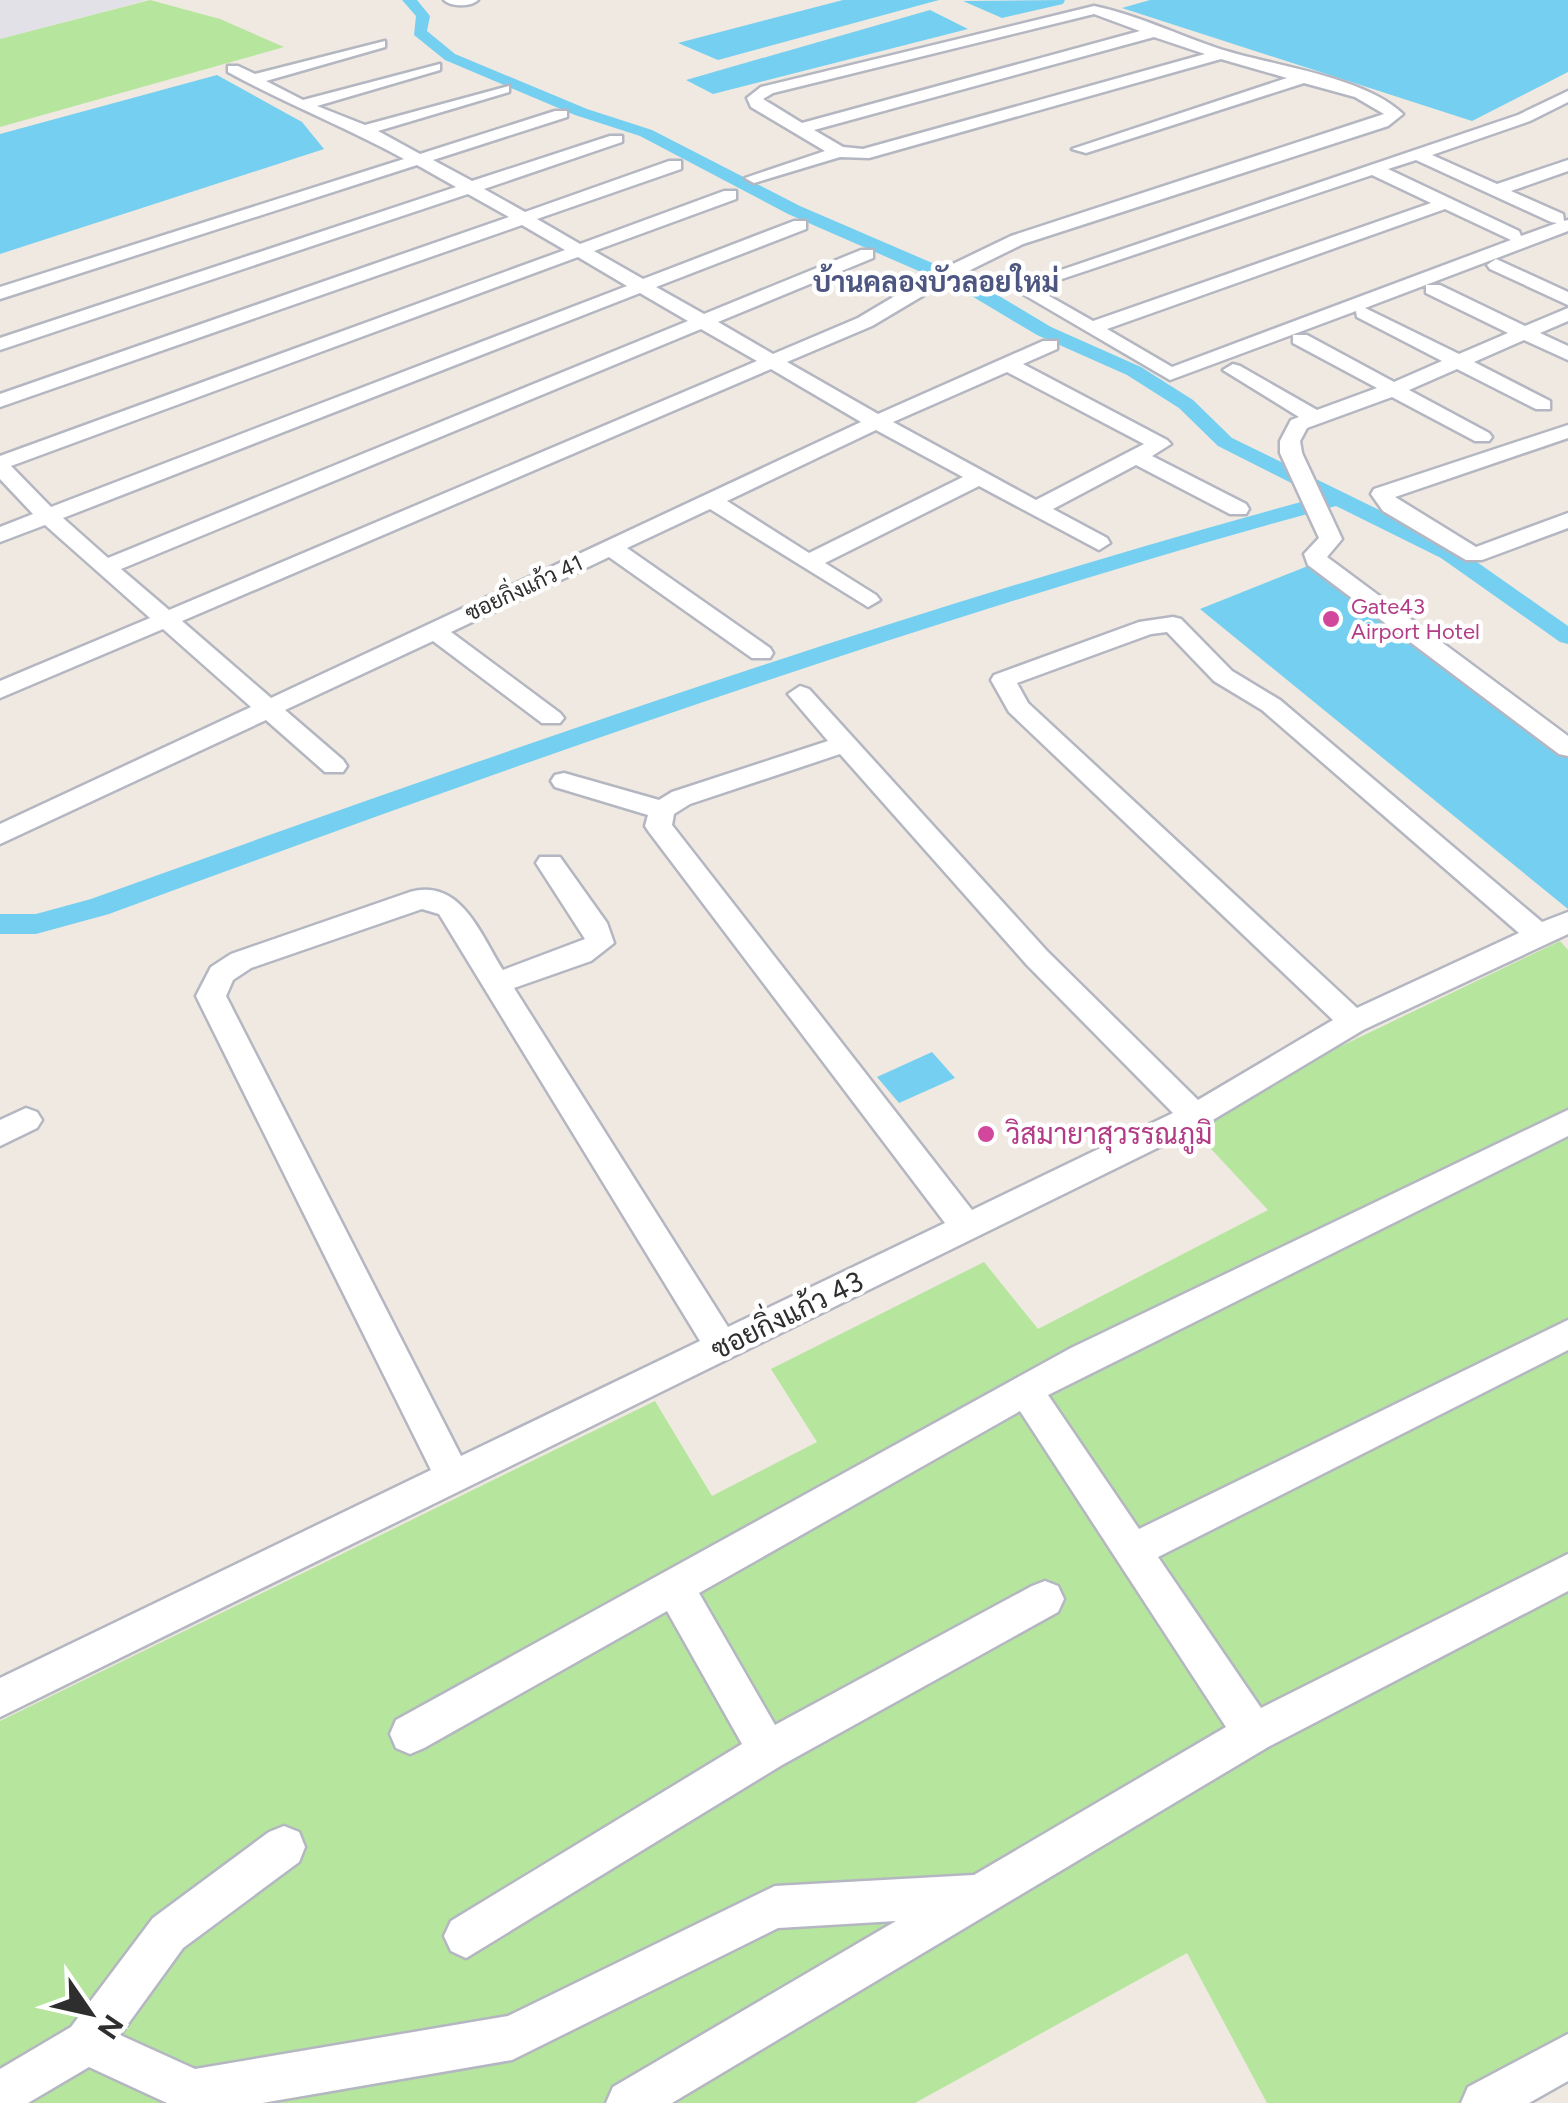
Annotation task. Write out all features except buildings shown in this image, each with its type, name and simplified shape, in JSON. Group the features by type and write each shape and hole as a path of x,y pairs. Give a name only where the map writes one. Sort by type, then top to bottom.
{"street":[{"path":"451,0 472,0"},
{"path":"0,690 865,322 949,273 1070,220 1382,124 1396,114 1362,94 1221,54 1108,12 1078,12 767,90 755,98 757,104 839,152"},
{"path":"800,129 1154,32"},
{"path":"252,80 380,44"},
{"path":"754,178 839,152 863,154 1221,54"},
{"path":"301,106 435,67"},
{"path":"234,69 301,106 364,130 469,187 876,422 1099,544"},
{"path":"1080,149 1304,78"},
{"path":"364,130 503,88"},
{"path":"1563,222 1170,374 1020,288 1524,118 1568,96"},
{"path":"0,293 561,114"},
{"path":"0,344 616,139"},
{"path":"1417,154 1563,222"},
{"path":"0,402 675,165"},
{"path":"1496,190 1568,165"},
{"path":"1374,169 1513,235"},
{"path":"334,766 48,516 0,465 730,195"},
{"path":"1092,328 1447,203"},
{"path":"0,534 800,225"},
{"path":"105,566 867,254"},
{"path":"1496,265 1568,298"},
{"path":"1433,289 1568,354"},
{"path":"1364,313 1543,405"},
{"path":"1568,314 1394,389 1312,416 1298,424 1290,441 1298,472 1330,534 1329,544 1314,554 1316,560 1568,748"},
{"path":"1300,339 1482,437"},
{"name":"ซอยกิ่งแก้ว 41","path":"0,835 876,422 1050,345"},
{"path":"1007,364 1156,439 1159,447 1036,509"},
{"path":"1233,370 1312,416"},
{"path":"1568,431 1382,494 1391,506 1474,555 1568,520"},
{"path":"1137,458 1238,510"},
{"path":"808,562 978,478"},
{"path":"710,500 868,600"},
{"path":"610,547 761,654"},
{"path":"1353,1022 1018,707 1003,680 1147,627 1173,624 1224,676 1271,705 1554,928"},
{"path":"434,630 551,718"},
{"path":"800,694 1037,958 1194,1116"},
{"path":"845,744 682,798 662,810 658,826 968,1227"},
{"path":"564,781 662,810"},
{"path":"496,982 581,954 600,943 597,930 550,862"},
{"path":"453,1477 211,996 221,974 241,962 420,898 438,899 450,908 722,1346"},
{"name":"ซอยกิ่งแก้ว 43","path":"0,1698 1194,1116 1353,1022 1554,928"},
{"path":"410,1734 1083,1358 1568,1122"},
{"path":"1132,1551 1568,1334"},
{"path":"1025,1390 1254,1733"},
{"path":"629,2103 1254,1733 1568,1572"},
{"path":"674,1586 768,1751"},
{"path":"466,1936 768,1751 1045,1599"},
{"path":"0,2094 86,2043 168,1933 284,1847"},
{"path":"86,2043 195,2098 512,2038 776,1907 980,1894"},
{"path":"1484,2103 1568,2056"}],"shaded area":[{"path":"0,0 147,0 0,39"}],"green space":[{"path":"150,0 220,19 284,47 0,127 0,39"},
{"path":"1560,941 1568,950 1568,2056 1484,2103 1267,2103 1187,1953 915,2103 0,2103 0,1721 655,1401 712,1496 817,1442 771,1369 984,1262 1038,1329 1268,1210 1185,1121"}],"water":[{"path":"843,0 939,0 718,60 678,43"},
{"path":"1065,0 1063,4 1002,18 963,1"},
{"path":"1150,0 1568,0 1568,72 1472,121 1122,8"},
{"path":"930,10 968,29 713,94 686,80"},
{"path":"217,75 302,122 324,149 0,254 0,134"},
{"path":"1313,564 1568,753 1568,909 1200,609"},
{"path":"932,1052 955,1078 899,1103 877,1077"}],"waterway":[{"path":"409,0 423,16 419,32 450,57 581,112 646,133 794,210 967,285 1044,331 1134,371 1186,404 1225,442 1339,498"},
{"path":"0,924 36,924 99,907 407,795 870,636 1182,541 1339,498"},
{"path":"1339,498 1449,553 1568,637"}],"place":[{"name":"Gate43 Airport Hotel","path":"1331,619"},
{"name":"วิสมายาสุวรรณภูมิ","path":"986,1134"}],"district":[{"name":"บ้านคลองบัวลอยใหม่","path":"936,282"}]}
